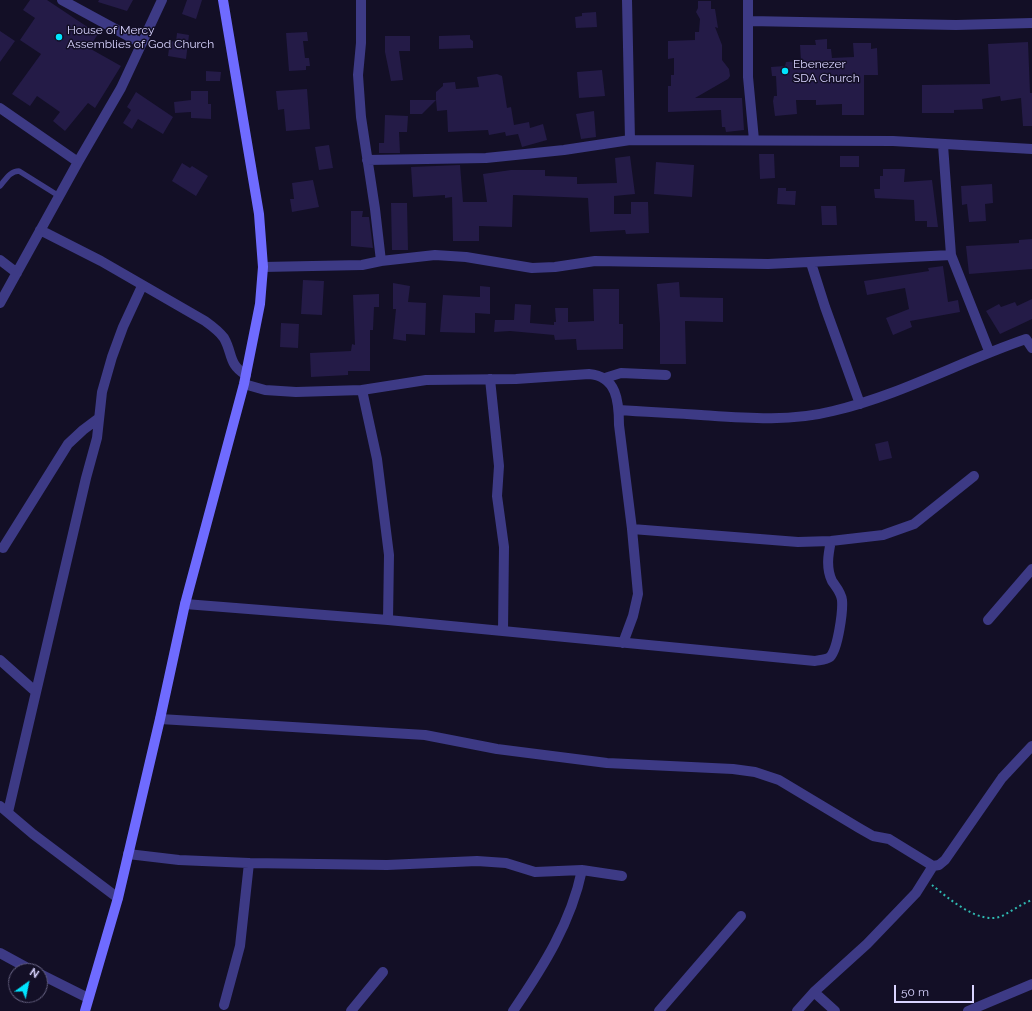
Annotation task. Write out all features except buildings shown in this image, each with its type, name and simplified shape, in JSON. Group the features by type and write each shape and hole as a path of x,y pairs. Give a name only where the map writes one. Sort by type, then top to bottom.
{"street":[{"path":"62,0 141,43"},
{"path":"0,303 114,100 162,0"},
{"path":"85,1011 118,898 185,604 245,379 256,329 263,267 259,214 223,0"},
{"path":"360,0 361,43 358,76 367,160 376,209 381,261"},
{"path":"627,0 630,140"},
{"path":"748,0 748,76 754,140"},
{"path":"749,20 956,25 1032,23"},
{"path":"0,108 78,162"},
{"path":"367,160 486,158 564,150 630,140 893,141 1032,149"},
{"path":"943,145 951,255 989,351"},
{"path":"40,230 101,261 205,321 220,333 228,348 235,368 245,379 265,390 296,392 362,390 420,380 490,379 589,374 605,378 621,373 666,375"},
{"path":"263,267 362,265 381,261 435,255 466,257 532,268 555,267 594,261 811,263 951,255"},
{"path":"0,260 17,273"},
{"path":"811,263 825,307 860,404"},
{"path":"118,898 33,834 4,809 36,692 97,438 102,392 112,357 123,327 142,286"},
{"path":"619,410 758,418 795,418 832,412 887,395 989,351 1026,339 1032,348"},
{"path":"605,378 615,391 619,410 619,425 632,529 638,594 633,616 623,643"},
{"path":"490,379 499,466 497,496 504,547 503,631"},
{"path":"362,390 377,459 389,555 388,620"},
{"path":"4,548 68,444 99,418"},
{"path":"632,529 798,542 830,541 883,535 914,524 974,476"},
{"path":"185,604 388,620 808,661 826,659 830,656 834,650 841,618 842,600 840,593 832,580 828,559 830,541"},
{"path":"988,620 1032,569"},
{"path":"0,660 36,692"},
{"path":"160,719 425,735 497,749 592,761 734,769 755,772 779,780 873,836 889,839 933,866 939,865 945,860 1002,778 1032,746"},
{"path":"128,854 179,860 249,863 387,865 477,861 506,863 535,872 582,870 622,876"},
{"path":"224,1005 240,946 249,863"},
{"path":"797,1011 814,992 867,944 916,894 933,866"},
{"path":"513,1011 532,983 556,941 577,893 582,870"},
{"path":"659,1011 741,916"},
{"path":"0,953 18,963"},
{"path":"351,1011 383,972"},
{"path":"48,978 88,998"},
{"path":"968,1011 1032,984"},
{"path":"814,992 835,1011"}],"lane":[{"path":"0,186 9,174 14,171 20,171 59,196"}],"path":[{"path":"925,879 950,900 978,916 991,918 1001,916 1032,900"}],"place":[{"name":"House of Mercy Assemblies of God Church","path":"59,37"},
{"name":"Ebenezer SDA Church","path":"785,71"}]}
